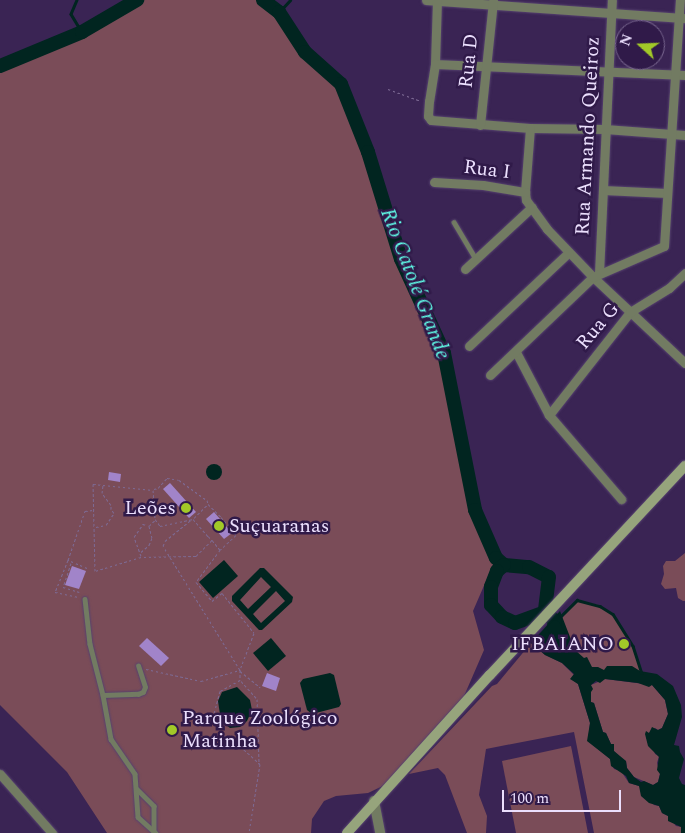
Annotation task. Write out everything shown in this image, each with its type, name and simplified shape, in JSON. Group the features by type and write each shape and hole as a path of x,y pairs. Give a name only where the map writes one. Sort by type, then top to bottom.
{"main road":[{"path":"347,833 506,657 685,466"}],"street":[{"path":"426,0 493,3 612,14 682,18"},
{"path":"437,0 435,64 428,116 431,120 530,128 605,129 685,135"},
{"name":"Rua Armando Queiroz","path":"596,275 603,190 612,0"},
{"path":"490,375 596,275 664,246 671,134 681,75 682,18 680,0"},
{"name":"Rua D","path":"480,125 493,3"},
{"path":"435,64 681,75"},
{"path":"525,192 530,128"},
{"name":"Rua I","path":"434,182 483,185 525,192 526,200 547,229 568,252 596,275 630,312 685,363"},
{"path":"603,190 667,193"},
{"path":"465,269 532,207"},
{"path":"469,346 568,252"},
{"name":"Rua G","path":"549,415 630,312 669,288 685,272"},
{"path":"516,352 549,415 621,499"},
{"path":"1,777 52,833"},
{"path":"374,801 380,833"}],"lane":[{"path":"454,222 476,259"},
{"path":"83,598 90,644 103,695 111,739 134,774 137,789 138,817 155,832"},
{"path":"103,695 138,694 143,692 145,686 138,666"},
{"path":"137,789 155,808 155,832"}],"path":[{"path":"388,89 420,101 429,101"},
{"path":"212,540 196,556 141,557 95,571 93,484 153,490 158,488 168,478 179,480 207,500 208,506 236,535 220,550 196,582 212,601 222,593 254,633 240,670 240,680 256,699 260,764 249,833"},
{"path":"95,527 106,525 114,513 111,509 112,505 102,493 103,485"},
{"path":"141,489 142,485"},
{"path":"153,490 155,520 160,526 193,519"},
{"path":"208,506 165,541 163,546 240,670 260,687"},
{"path":"83,598 55,592 85,511 94,510"},
{"path":"193,519 220,550"},
{"path":"148,526 155,520"},
{"path":"141,557 134,537 143,524 148,526"},
{"path":"140,552 149,545 152,538 148,526"},
{"path":"68,560 87,568"},
{"path":"72,562 63,587 79,592"},
{"path":"138,666 201,681 240,670"},
{"path":"240,680 220,691 214,714 224,735 260,764"}],"shaded area":[{"path":"137,0 263,0 279,12 305,52 341,84 368,152 401,259 444,353 475,510 496,558 473,611 484,650 461,703 389,783 368,793 336,796 324,801 312,819 311,833 107,833 67,772 0,705 0,66 82,32"},
{"path":"214,464 222,472 214,480 206,472"},
{"path":"685,553 685,601 683,601 678,598 676,588 665,589 661,584 664,574 663,566 666,561 675,561"},
{"path":"224,560 238,576 213,598 199,582"},
{"path":"260,568 264,568 293,597 292,602 262,630 259,630 232,601 232,596","holes":["261,577 271,587 248,609 240,600","276,591 285,601 261,623 253,614"]},
{"path":"577,600 598,605 613,614 633,646 643,676 593,670 572,660 560,620"},
{"path":"560,611 575,650 584,658 587,657 592,667 604,670 607,666 632,666 640,671 657,674 673,686 681,705 682,717 674,745 679,746 684,759 679,778 682,784 685,785 685,833 681,833 681,827 668,821 668,816 662,813 659,806 649,803 641,796 639,786 629,783 626,776 611,766 610,759 587,741 590,723 578,684 570,679 574,674 562,663 545,655 531,643","holes":["605,679 638,683 649,687 652,685 665,700 668,714 662,728 658,730 652,727 649,733 646,731 645,734 648,746 659,757 657,770 660,774 658,782 653,785 644,781 641,782 634,777 627,768 626,761 614,751 614,744 611,744 606,733 603,732 594,703 591,702 591,692 593,689 591,685 596,681 600,683"]},
{"path":"271,638 286,656 268,671 253,653"},
{"path":"531,643 545,655 562,663 574,675 574,681 578,684 590,723 588,741 610,759 614,769 621,771 629,783 639,786 654,805 659,806 662,813 668,816 676,826 682,827 681,833 594,833 574,732 486,749 479,795 487,816 486,833 467,833 445,775 438,768 409,774 492,686 497,684"},
{"path":"330,673 334,675 341,704 339,707 312,714 307,710 300,683 303,679"},
{"path":"605,679 652,685 665,700 668,714 662,728 658,730 655,728 649,733 655,754 659,756 657,763 660,774 658,782 653,785 634,777 627,768 626,761 621,759 614,751 614,744 611,744 606,733 603,732 594,703 591,702 591,685"},
{"path":"237,687 250,700 252,710 247,721 240,727 230,728 221,721 218,701 222,692"},
{"path":"571,746 588,833 516,833 502,761"}],"building":[{"path":"109,472 121,474 120,482 108,480"},
{"path":"170,483 196,512 189,518 163,489"},
{"name":"Suçuaranas","path":"214,512 232,533 224,539 206,519"},
{"path":"72,566 86,571 79,589 65,585"},
{"path":"147,638 169,658 161,666 139,646"},
{"path":"267,673 280,678 276,691 262,686"}],"waterway":[{"path":"77,0 71,14 82,32"},
{"name":"Rio Catolé Grande","path":"0,66 82,32 137,0"},
{"name":"Rio Catolé Grande","path":"263,0 279,12 305,52 341,84 368,152 401,259 444,353 475,510 496,558 504,565 529,567 549,577 545,612 555,621 554,627 558,635"},
{"path":"279,12 290,0"},
{"name":"Rio Catolé Grande","path":"504,565 497,571 491,587 491,605 502,617 515,623 545,612"},
{"path":"560,617 577,600 600,606 613,614 633,646 642,673"}],"place":[{"name":"Leões","path":"186,508"},
{"name":"Suçuaranas","path":"219,526"},
{"name":"IFBAIANO","path":"624,644"},
{"name":"Parque Zoológico Matinha","path":"172,730"}]}
